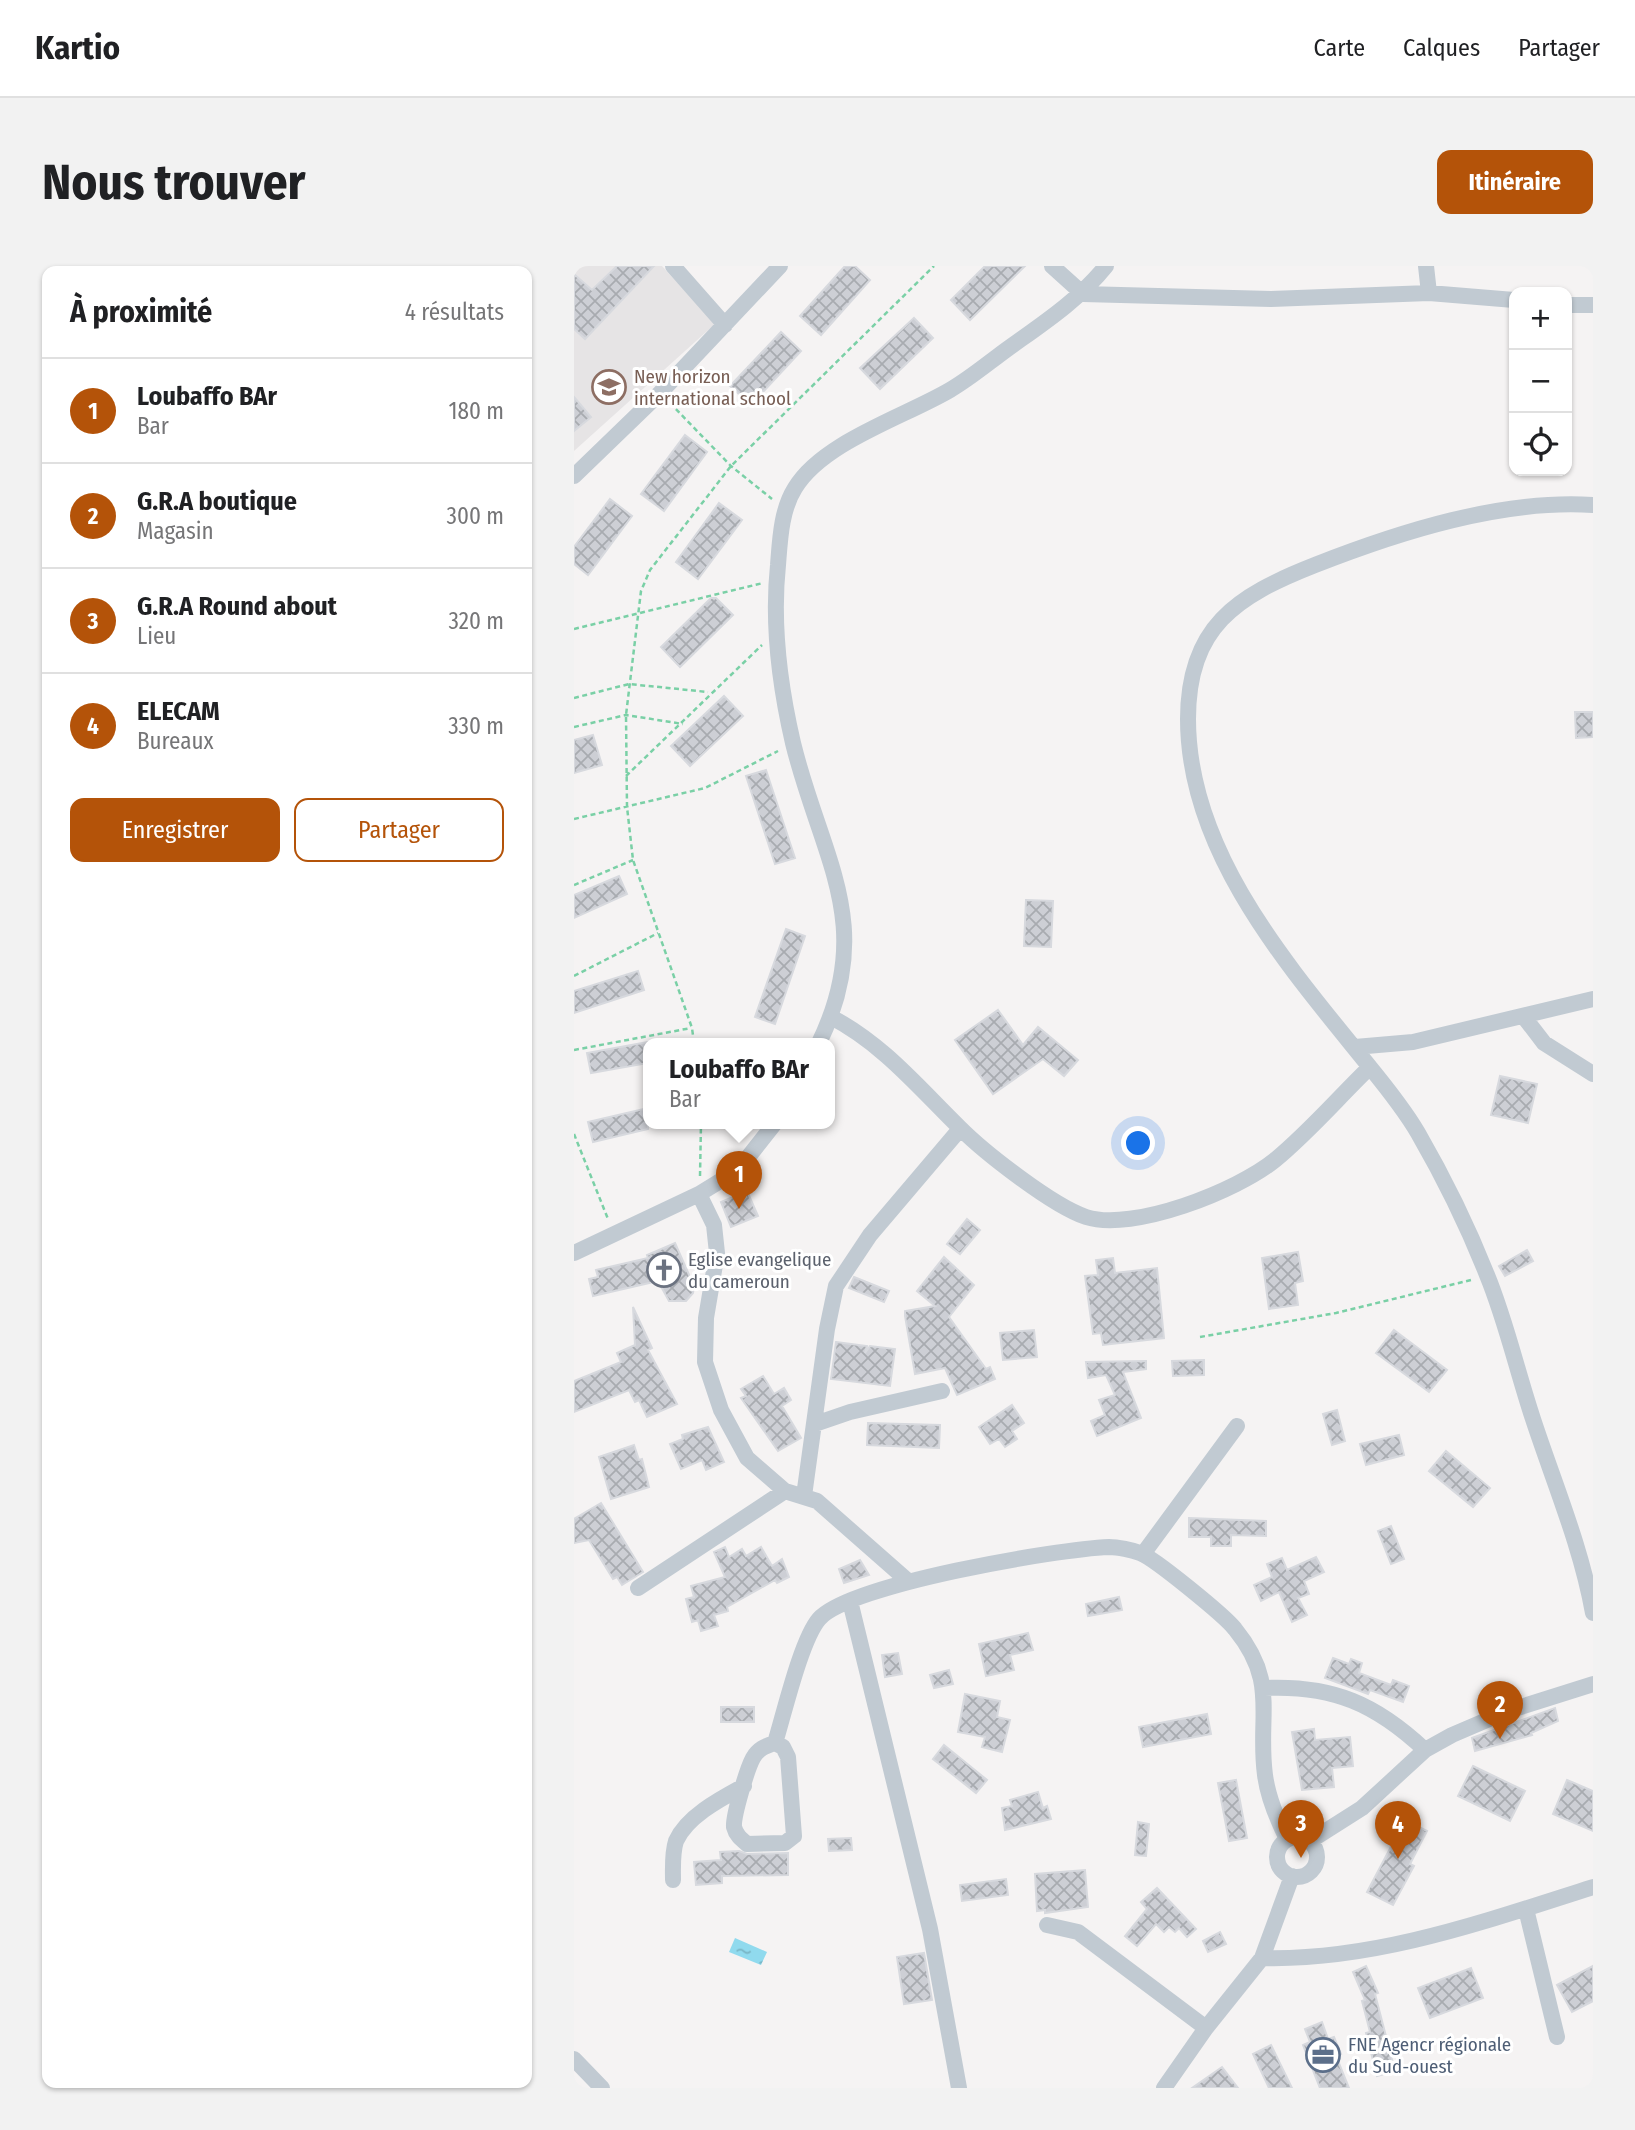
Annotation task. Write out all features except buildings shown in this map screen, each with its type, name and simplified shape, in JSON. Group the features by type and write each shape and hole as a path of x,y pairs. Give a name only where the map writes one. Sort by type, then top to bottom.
{"street":[{"path":"674,266 725,325"},
{"path":"574,476 660,393 780,266"},
{"path":"1052,266 1083,294 1271,299 1429,293 1509,300"},
{"path":"821,1038 831,1017 845,962 846,924 840,890 793,743 778,632 776,579 786,510 795,488 836,450 951,390 1083,294 1106,266"},
{"path":"1426,266 1429,293"},
{"path":"1572,305 1593,305"},
{"path":"1593,505 1550,506 1467,517 1399,536 1323,562 1253,592 1225,614 1206,636 1192,679 1188,742 1196,790 1226,865 1281,950 1418,1132 1488,1276 1569,1523 1593,1613"},
{"path":"1355,1047 1413,1042 1593,999"},
{"path":"831,1017 878,1048 960,1129 1015,1174 1086,1217 1133,1220 1214,1194 1272,1162 1370,1067"},
{"path":"1524,1017 1544,1043 1593,1074"},
{"path":"574,1252 699,1194 738,1170 770,1129"},
{"path":"804,1496 827,1329 836,1286 870,1235 960,1129"},
{"path":"699,1194 714,1225 717,1253 706,1318 705,1362 721,1410 747,1458 785,1491 817,1501 908,1581"},
{"path":"815,1424 850,1412 942,1391"},
{"path":"1143,1554 1237,1426"},
{"path":"638,1588 785,1491"},
{"path":"775,1743 817,1621 829,1610 908,1581 1040,1556 1112,1547 1143,1554 1203,1598 1235,1629 1265,1688 1265,1776 1276,1818 1287,1839"},
{"path":"850,1601 930,1929 959,2088"},
{"path":"1310,1841 1362,1808 1425,1750 1474,1724 1593,1684"},
{"path":"1265,1688 1311,1688 1342,1695 1394,1723 1425,1750"},
{"path":"775,1743 783,1747 788,1757 794,1836 785,1843 764,1845 747,1844 737,1836 734,1825 744,1786 753,1757 764,1746 775,1743"},
{"path":"673,1880 676,1842 684,1829 722,1798 744,1786"},
{"path":"1303,1838 1310,1841 1317,1855 1313,1870 1300,1877 1292,1876 1279,1867 1278,1852 1287,1839 1303,1838"},
{"path":"1164,2088 1206,2028 1262,1958 1292,1876"},
{"path":"1262,1958 1313,1959 1362,1952 1526,1909 1593,1887"},
{"path":"1526,1909 1557,2037"},
{"path":"1047,1925 1078,1932 1206,2028"},
{"path":"574,2059 602,2088"}],"path":[{"path":"693,1038 634,860 627,807 626,715 641,591 650,570 731,466 934,266"},
{"path":"660,393 731,466 786,510"},
{"path":"574,629 776,579"},
{"path":"626,776 683,724 710,692 778,632"},
{"path":"574,698 629,684 710,692"},
{"path":"574,727 626,715 683,724"},
{"path":"574,819 705,788 793,743"},
{"path":"574,885 634,860"},
{"path":"574,976 658,933"},
{"path":"574,1051 692,1028"},
{"path":"699,1194 701,1129"},
{"path":"574,1134 614,1232"},
{"path":"1200,1337 1336,1313 1488,1276"}],"shaded area":[{"name":"New horizon international school","path":"574,266 662,266 715,324 574,451"}],"water":[{"path":"735,1938 767,1952 761,1965 729,1952"}],"place":[{"name":"New horizon international school","path":"609,387"},
{"name":"Loubaffo BAr","path":"739,1209"},
{"name":"Eglise evangelique du cameroun","path":"664,1270"},
{"name":"G.R.A boutique","path":"1500,1739"},
{"name":"G.R.A Round about","path":"1301,1858"},
{"name":"ELECAM","path":"1398,1859"},
{"name":"FNE Agencr régionale du Sud-ouest","path":"1323,2055"}]}
